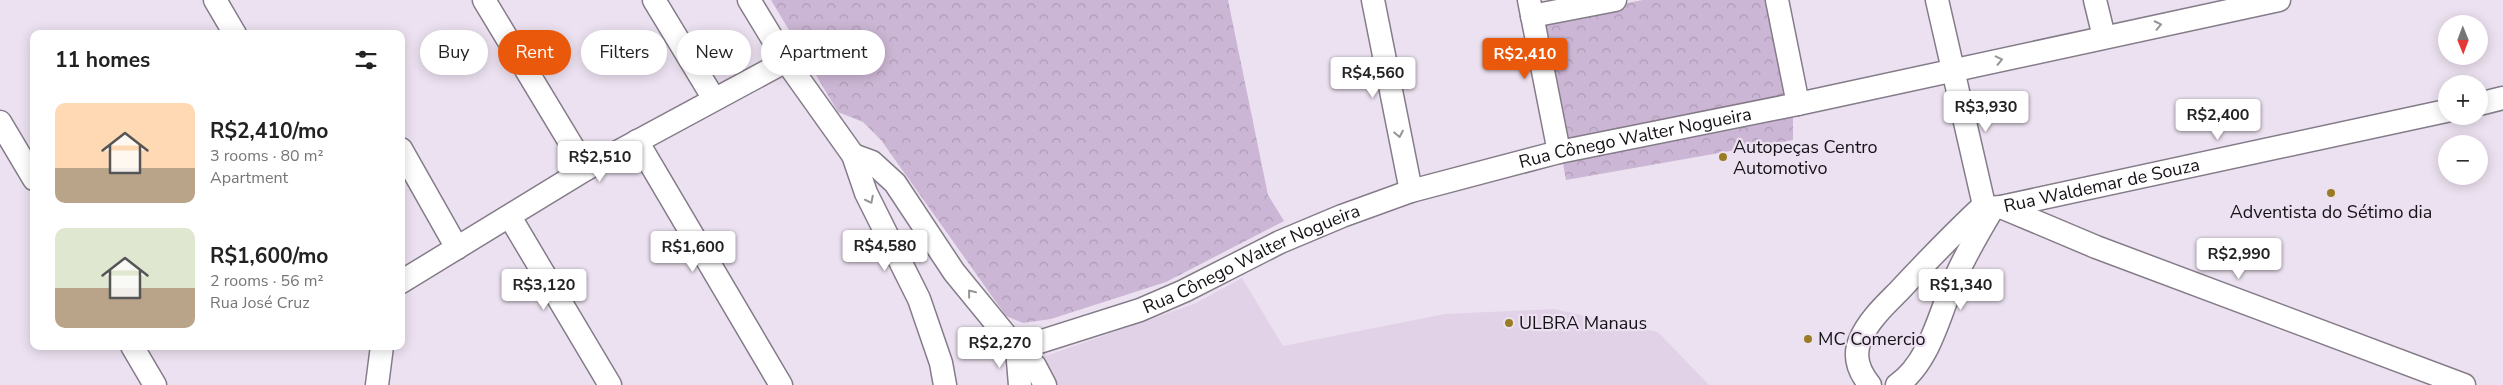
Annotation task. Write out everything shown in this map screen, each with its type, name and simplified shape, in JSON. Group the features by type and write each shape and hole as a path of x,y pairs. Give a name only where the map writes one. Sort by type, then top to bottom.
{"street":[{"path":"215,0 233,30"},
{"path":"484,0 586,169"},
{"path":"654,0 714,99"},
{"path":"749,0 767,30"},
{"path":"1372,0 1411,191"},
{"path":"1559,152 1531,8 1615,0"},
{"path":"1777,0 1798,104"},
{"path":"1937,0 1952,71 1993,207 2464,385"},
{"path":"2096,0 2104,37"},
{"name":"Rua Cônego Walter Nogueira","path":"1017,349 1140,310 1184,291 1280,242 1342,216 1411,191 1559,152 1798,104 2279,0"},
{"path":"405,280 586,169 761,74"},
{"path":"796,75 853,155 866,194 919,299 941,363 945,385"},
{"path":"2488,102 2503,98"},
{"name":"Rua Waldemar de Souza","path":"1870,385 1861,375 1857,364 1860,339 1876,316 1935,252 1993,207 2438,113"},
{"path":"0,122 30,172"},
{"path":"637,141 781,385"},
{"path":"853,155 872,162 895,183 954,272 1017,349 1035,366 1045,385"},
{"path":"405,156 457,248"},
{"name":"Rua Waldemar de Souza","path":"1897,385 1905,379 1919,362 1958,271 1993,207"},
{"path":"510,217 610,385"},
{"path":"1017,349 1020,385"},
{"path":"134,350 155,385"},
{"path":"377,385 381,350"}],"shaded area":[{"name":"ULBRA Manaus","path":"1242,278 1283,346 1445,314 1554,309 1658,332 1709,385 1053,385 1043,357 1194,304"}],"green space":[{"path":"771,0 1228,0 1268,195 1284,221 1166,282 1051,319 1023,323 1006,316 881,140 863,122 838,112 816,75 885,75 885,30 789,30"},
{"path":"1643,0 1773,0 1793,112 1793,140 1566,180 1537,20"}],"place":[{"name":"Autopeças Centro Automotivo","path":"1723,157"},
{"name":"Adventista do Sétimo dia","path":"2331,193"},
{"name":"ULBRA Manaus","path":"1509,323"},
{"name":"MC Comercio","path":"1808,339"}]}
